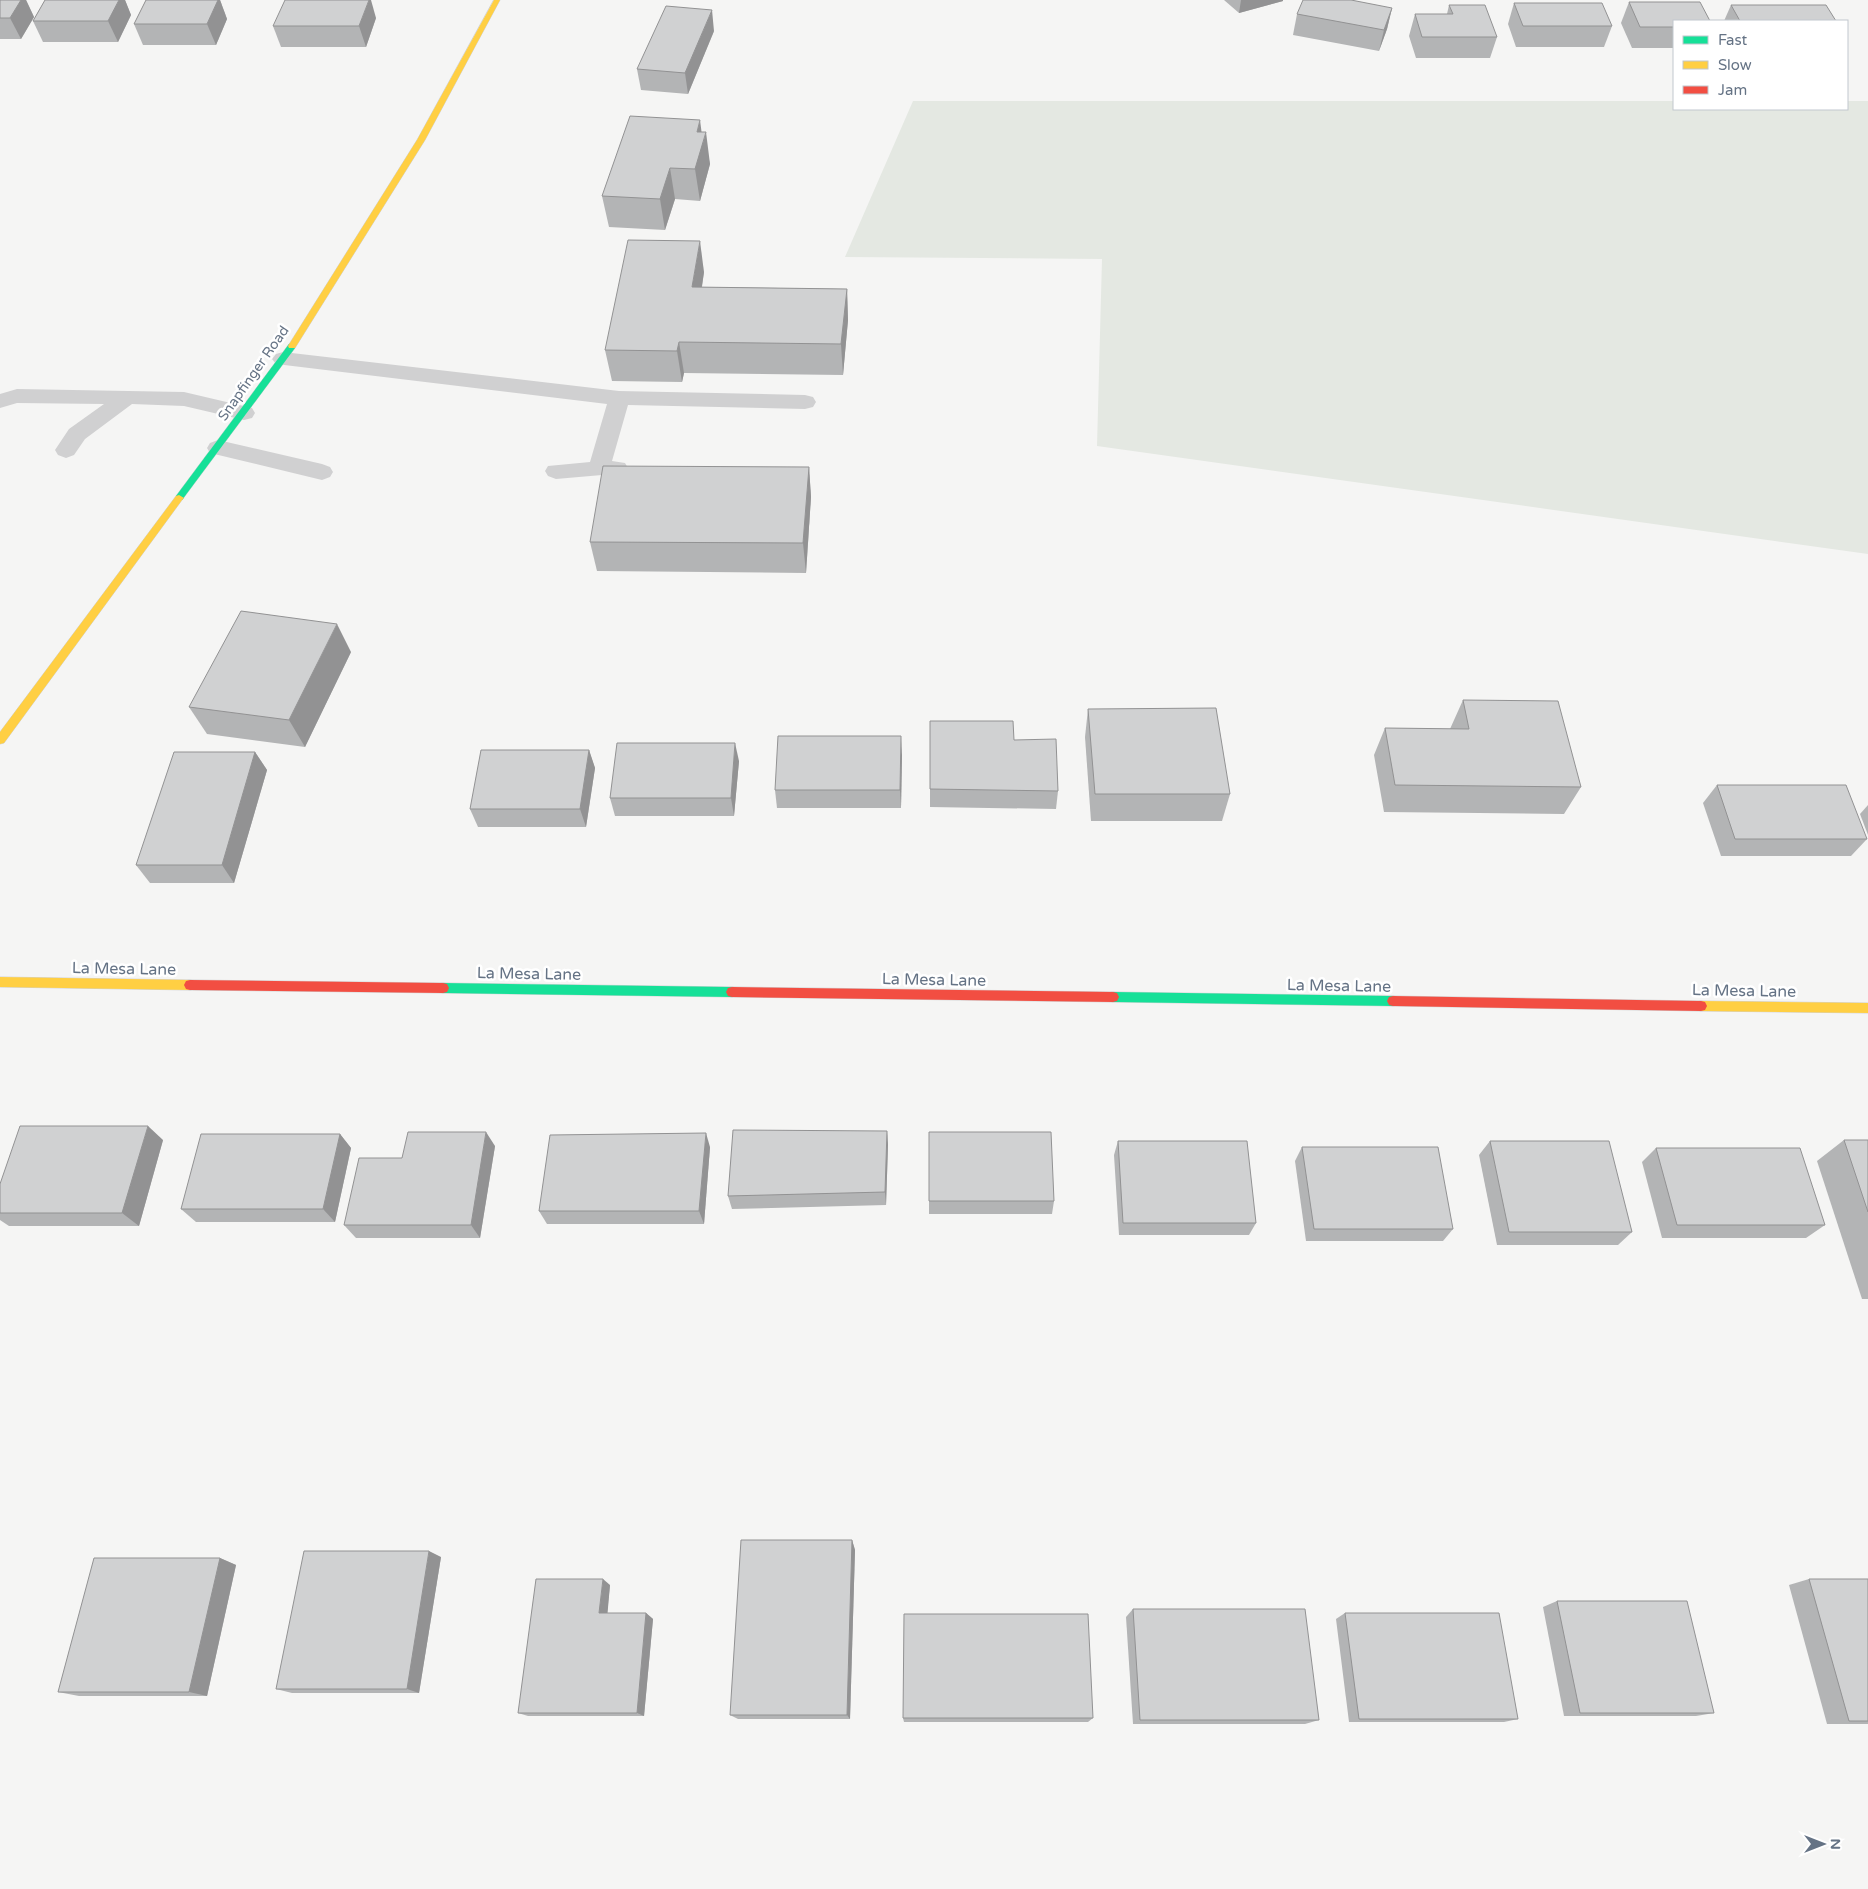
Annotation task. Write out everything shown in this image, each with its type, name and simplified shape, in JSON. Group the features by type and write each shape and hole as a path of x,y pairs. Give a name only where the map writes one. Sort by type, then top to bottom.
{"street":[{"name":"Snapfinger Road","path":"0,740 283,359 421,140 497,0"},
{"name":"La Mesa Lane","path":"0,982 1868,1008"}],"lane":[{"path":"283,359 619,398 805,402"},
{"path":"0,401 17,396 128,396 184,399 244,413"},
{"path":"66,450 77,434 128,396"},
{"path":"599,469 619,398"},
{"path":"218,448 322,472"},
{"path":"556,470 637,468"}],"shaded area":[{"path":"913,101 1673,101 1673,110 1848,110 1848,101 1868,101 1868,554 1097,446 1102,259 845,257"}],"building":[{"path":"0,0 21,0 10,18 0,18"},
{"path":"45,0 119,0 108,21 33,21"},
{"path":"146,0 218,0 207,24 134,24"},
{"path":"285,0 369,0 359,26 273,26"},
{"path":"1303,0 1351,0 1392,8 1384,30 1297,14"},
{"path":"1629,2 1700,2 1709,20 1673,20 1673,27 1640,27"},
{"path":"1514,3 1602,3 1612,26 1523,26"},
{"path":"1449,5 1485,5 1497,37 1422,37 1415,14 1453,14"},
{"path":"1731,5 1826,5 1835,20 1739,20"},
{"path":"666,6 712,10 685,73 637,69"},
{"path":"630,116 700,120 697,132 706,132 695,169 670,168 660,199 602,196"},
{"path":"628,240 700,241 692,287 847,289 841,344 679,342 677,351 605,350"},
{"path":"603,466 809,467 803,543 590,542"},
{"path":"241,611 337,624 289,720 189,707"},
{"path":"1463,700 1558,701 1581,787 1395,785 1385,728 1469,729"},
{"path":"1216,708 1230,794 1095,794 1088,709"},
{"path":"930,721 1013,721 1014,740 1056,739 1058,791 930,789"},
{"path":"778,736 901,736 900,790 775,790"},
{"path":"617,743 735,743 731,798 610,798"},
{"path":"481,750 589,750 580,809 470,809"},
{"path":"174,752 255,752 222,865 136,865"},
{"path":"1717,785 1846,785 1867,839 1735,839"},
{"path":"20,1126 148,1126 122,1213 0,1213 0,1184"},
{"path":"733,1130 887,1131 885,1192 728,1196"},
{"path":"408,1132 486,1132 471,1225 344,1225 359,1158 402,1158"},
{"path":"929,1132 1051,1132 1054,1201 929,1201"},
{"path":"706,1133 699,1211 539,1211 550,1135"},
{"path":"201,1134 340,1134 323,1209 181,1209"},
{"path":"1844,1140 1868,1140 1868,1212"},
{"path":"1118,1141 1247,1141 1256,1223 1123,1223"},
{"path":"1490,1141 1609,1141 1632,1232 1509,1232"},
{"path":"1302,1147 1438,1147 1453,1229 1314,1229"},
{"path":"1656,1148 1800,1148 1825,1225 1677,1225"},
{"path":"741,1540 852,1540 847,1715 730,1715"},
{"path":"304,1551 429,1551 407,1689 276,1689"},
{"path":"94,1558 220,1558 189,1692 58,1692"},
{"path":"536,1579 603,1579 599,1613 646,1613 637,1713 518,1713"},
{"path":"1809,1579 1868,1579 1868,1721 1849,1721"},
{"path":"1557,1601 1687,1601 1714,1713 1580,1713"},
{"path":"1133,1609 1305,1609 1319,1720 1140,1720"},
{"path":"1345,1613 1499,1613 1518,1719 1359,1719"},
{"path":"904,1614 1088,1614 1093,1718 903,1718"}],"traffic: fast":[{"path":"179,498 292,346"},
{"path":"443,988 732,992"},
{"path":"1113,997 1393,1001"}],"traffic: slow":[{"path":"292,346 421,140 497,0"},
{"path":"0,740 179,498"},
{"path":"0,982 190,985"},
{"path":"1701,1006 1868,1008"}],"traffic: jam":[{"path":"190,985 443,988"},
{"path":"732,992 1113,997"},
{"path":"1393,1001 1701,1006"}]}
